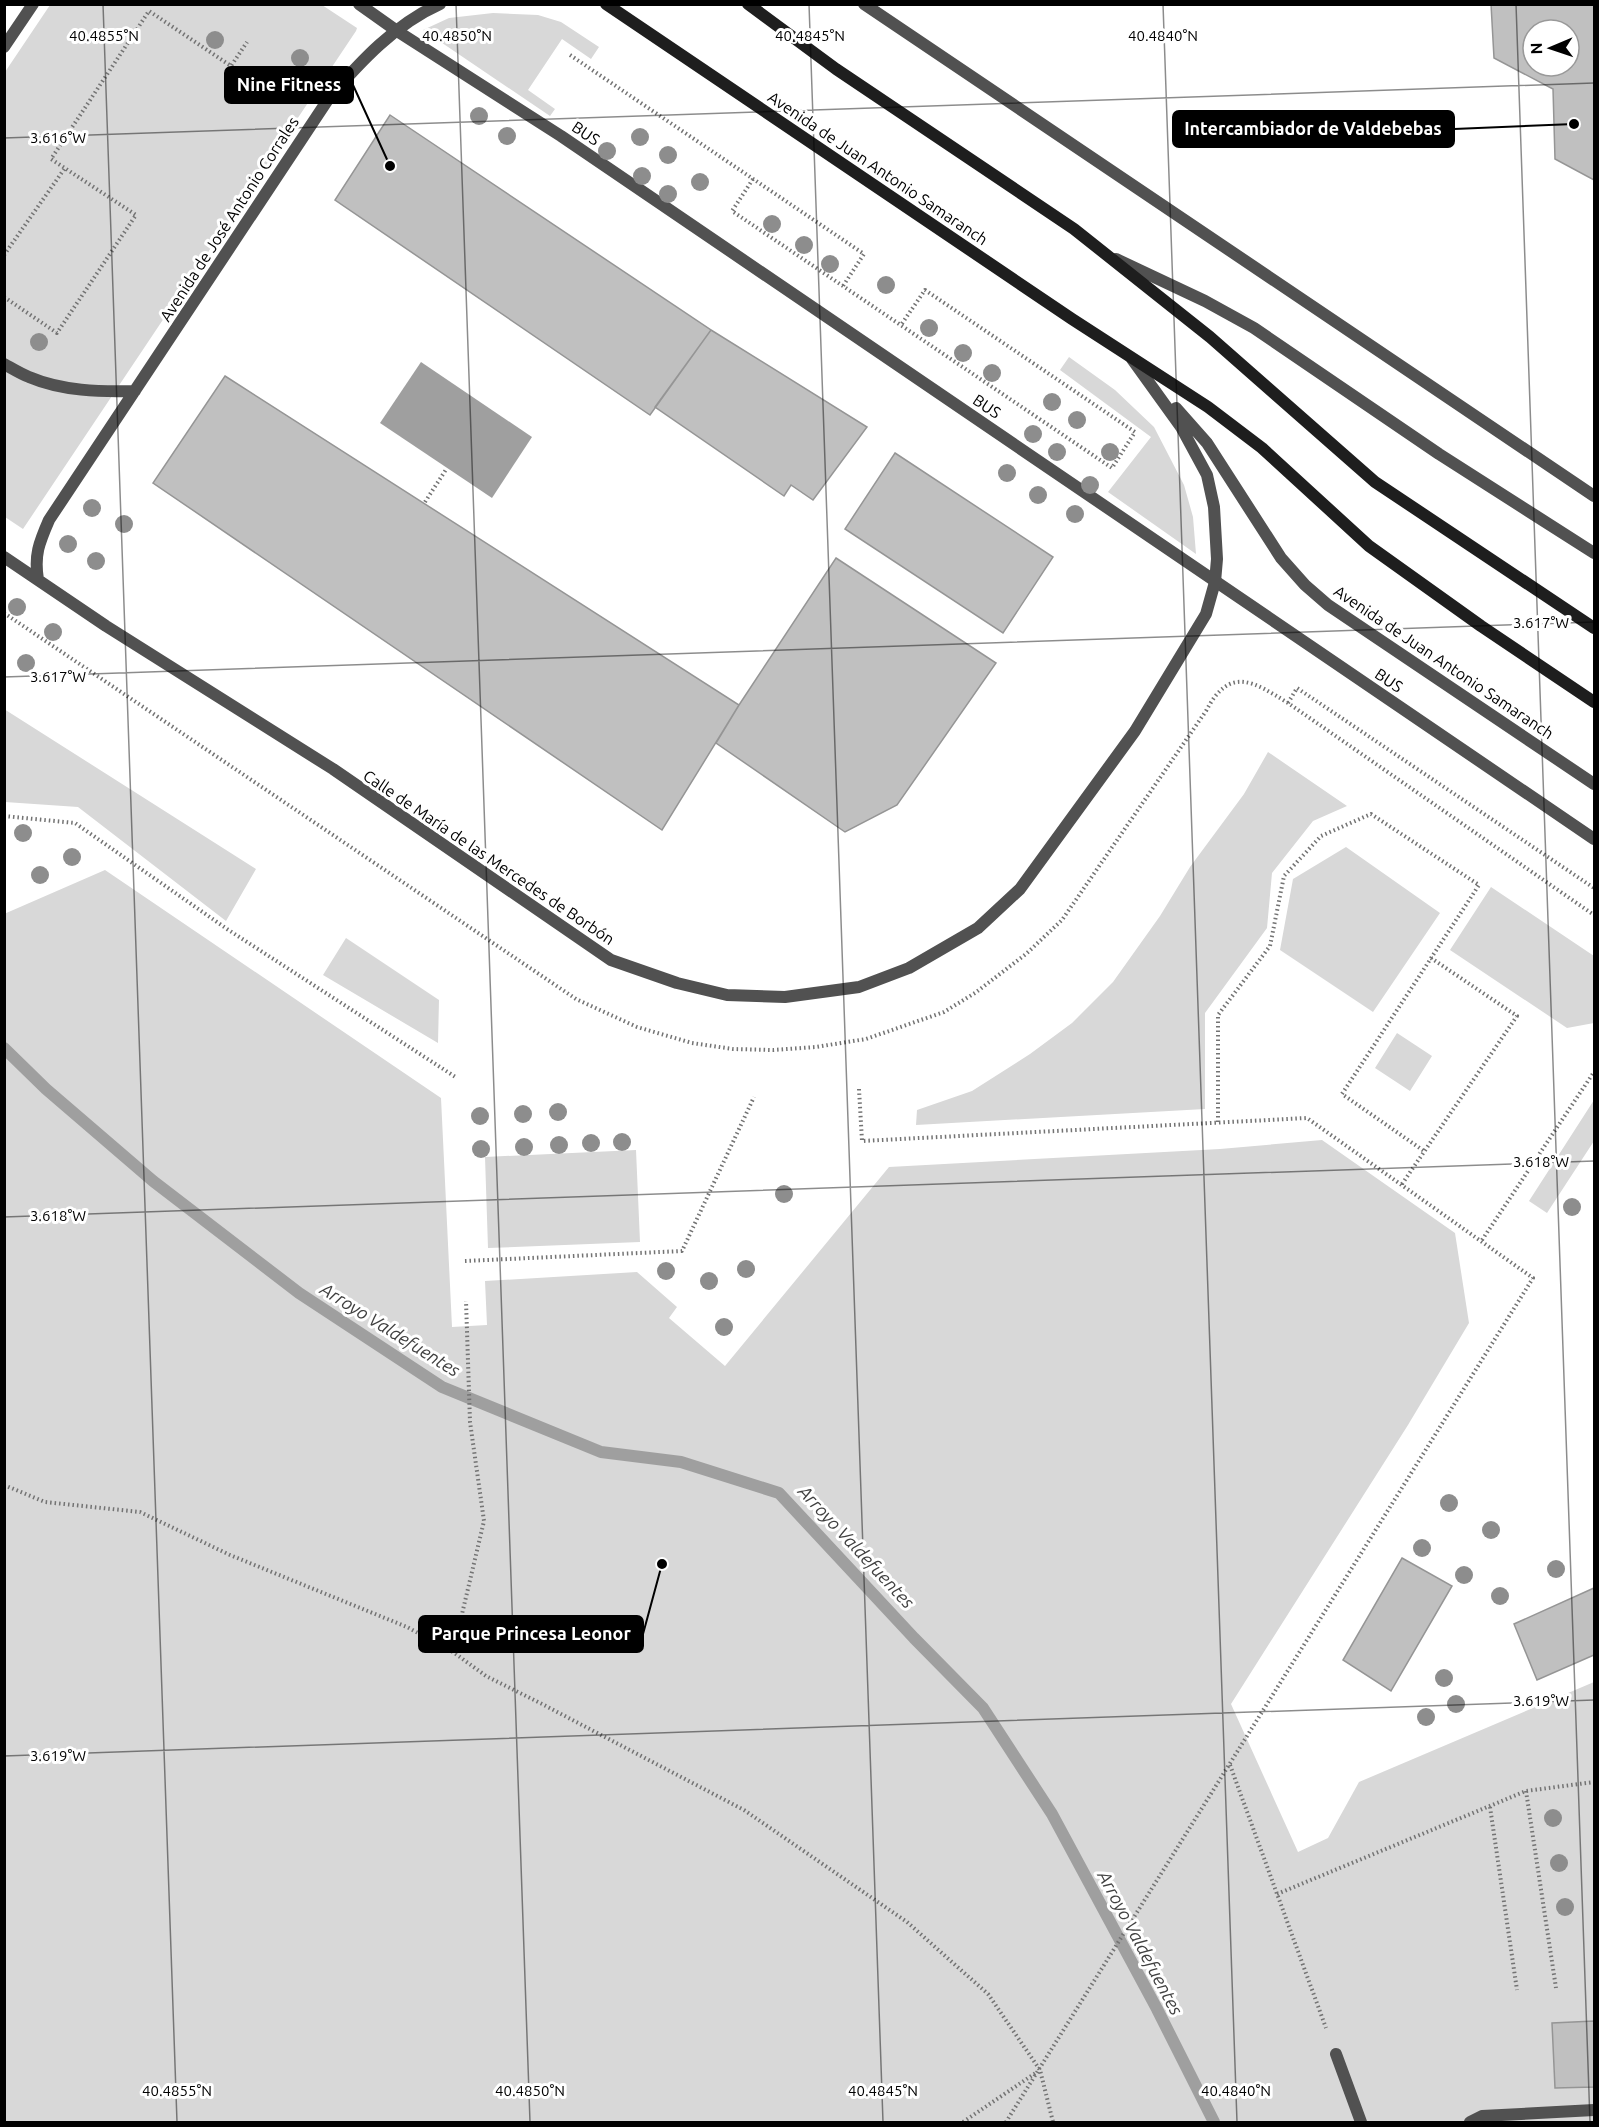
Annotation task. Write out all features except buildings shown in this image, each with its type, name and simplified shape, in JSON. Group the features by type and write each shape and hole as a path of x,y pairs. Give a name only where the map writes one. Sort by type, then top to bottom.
{"main road":[{"name":"Avenida de Juan Antonio Samaranch","path":"606,4 1131,358 1208,407 1262,448 1369,546 1414,580 1594,702"},
{"path":"748,4 836,69 1112,257 1219,345 1375,482 1594,628"}],"street":[{"path":"4,47 33,4"},
{"name":"BUS","path":"359,4 397,31 561,136 1594,839"},
{"name":"Avenida de José Antonio Corrales","path":"38,580 36,554 49,520 329,98 363,59 425,11 440,4"},
{"path":"864,4 1594,496"},
{"path":"1112,257 1205,301 1254,328 1439,454 1594,553"},
{"name":"Calle de María de las Mercedes de Borbón","path":"4,557 106,626 333,769 611,960 677,983 728,995 785,997 859,987 909,968 978,928 1020,889 1135,731 1206,614 1215,582 1217,559 1214,507 1206,475 1181,427 1131,358"},
{"name":"Avenida de Juan Antonio Samaranch","path":"1131,358 1207,443 1281,558 1305,585 1328,605 1594,784"},
{"path":"4,364 30,378 66,387 95,392 135,391"},
{"path":"1336,2055 1361,2122"},
{"path":"1470,2122 1482,2116 1594,2110"}],"path":[{"path":"4,297 57,333 136,215 51,159 148,11 231,66 247,42"},
{"path":"570,55 864,254 843,286"},
{"path":"4,255 65,168"},
{"path":"753,179 732,211 1112,468 1135,432 925,290 901,325"},
{"path":"425,502 447,468"},
{"path":"4,614 576,999"},
{"path":"1206,711 1224,687 1233,683 1256,683 1594,915"},
{"path":"1288,703 1297,688 1594,888"},
{"path":"1218,1122 1218,1015 1270,946 1284,876 1321,836 1371,814 1479,885 1342,1094 1424,1151"},
{"path":"4,816 75,823 227,929 457,1078"},
{"path":"1402,1185 1517,1016 1431,958"},
{"path":"1482,1240 1594,1072"},
{"path":"859,1089 862,1141 1307,1118 1533,1278 1006,2122"},
{"path":"465,1261 682,1251 754,1097"},
{"path":"453,1652 484,1521 471,1422 466,1301"},
{"path":"4,1485 45,1502 140,1512 230,1556 407,1628 453,1652 486,1677 744,1810 907,1922 988,1994 1040,2070 1053,2122"},
{"path":"1230,1765 1336,2055"},
{"path":"1276,1894 1526,1791 1594,1782"},
{"path":"1526,1791 1556,1988"},
{"path":"1490,1806 1517,1990"},
{"path":"963,2122 1040,2070"}],"shaded area":[{"path":"50,5 322,5 357,28 23,529 5,517 5,72"},
{"path":"493,13 538,15 561,22 599,47 591,59 562,39 528,90 555,109 550,116 423,30 449,18"},
{"path":"1069,357 1115,390 1154,427 1184,485 1193,517 1196,554 1108,492 1151,437 1060,370"},
{"path":"421,362 532,437 492,498 380,423"},
{"path":"4,709 256,869 226,921 78,807 5,802"},
{"path":"1268,752 1347,806 1313,821 1272,873 1267,928 1205,1013 1205,1109 916,1125 917,1110 972,1091 1030,1054 1072,1023 1113,982 1160,916 1190,867 1244,794"},
{"path":"1346,847 1440,913 1373,1012 1280,950 1293,879"},
{"path":"105,870 441,1098 452,1327 487,1325 485,1281 637,1272 677,1307 669,1318 725,1366 889,1167 1220,1149 1322,1140 1455,1233 1469,1323 1408,1425 1231,1704 1298,1852 1328,1838 1359,1782 1594,1682 1594,2122 5,2122 4,914"},
{"path":"1491,887 1594,956 1594,1023 1567,1028 1450,950"},
{"path":"346,938 439,1000 438,1043 323,975"},
{"path":"1397,1033 1432,1056 1410,1091 1375,1068"},
{"path":"1594,1100 1594,1141 1547,1213 1529,1201"},
{"path":"636,1150 640,1242 488,1248 485,1157"}],"waterway":[{"name":"Arroyo Valdefuentes","path":"4,1048 46,1089 153,1181 299,1293 442,1387 601,1452 681,1462 779,1493 914,1638 983,1708 1052,1814 1157,2009 1214,2122"}],"place":[{"name":"Intercambiador de Valdebebas","path":"1574,124"},
{"name":"Nine Fitness","path":"390,166"},
{"name":"Parque Princesa Leonor","path":"662,1564"}]}
